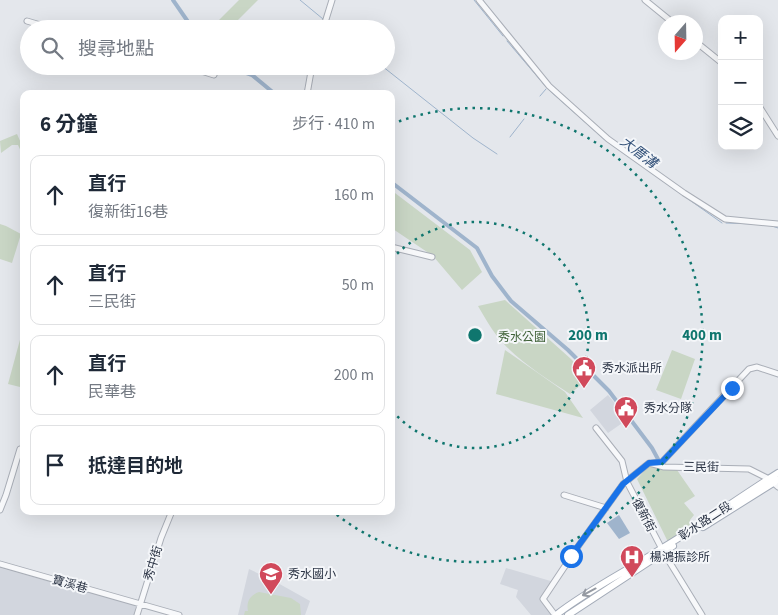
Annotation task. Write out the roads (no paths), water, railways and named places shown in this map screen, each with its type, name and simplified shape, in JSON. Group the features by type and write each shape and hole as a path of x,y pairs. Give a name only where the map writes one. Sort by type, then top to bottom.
{"main road":[{"name":"彰水路二段","path":"568,615 663,552 775,482 778,473"},
{"name":"彰水路二段","path":"555,615 578,598 663,552"}],"street":[{"path":"326,20 332,0"},
{"path":"479,0 549,86 608,139 684,193 725,219 778,224"},
{"path":"645,0 663,15"},
{"path":"703,48 718,60"},
{"path":"309,90 311,75"},
{"path":"763,112 778,136"},
{"path":"395,248 432,257"},
{"path":"555,615 543,599 623,484 649,463 662,462 749,369 757,367 778,374"},
{"name":"復新街","path":"596,428 622,461 627,482 663,552 702,615"},
{"path":"0,510 20,449"},
{"name":"三民街","path":"649,463 664,467 749,469 775,482"},
{"path":"564,495 606,508"},
{"name":"秀中街","path":"137,615 160,538 170,515"},
{"name":"寶溪巷","path":"0,564 179,615"}],"water":[{"path":"619,515 630,533 619,539 607,523"}],"waterway":[{"path":"173,0 187,20"},
{"path":"300,0 323,19"},
{"name":"大厝溝","path":"474,0 503,36"},
{"name":"大厝溝","path":"507,41 547,88"},
{"path":"252,75 270,90"},
{"path":"393,75 473,138 497,154"},
{"path":"540,96 546,89"},
{"name":"大厝溝","path":"549,90 605,140"},
{"path":"510,137 524,119"},
{"name":"大厝溝","path":"608,142 722,223"},
{"path":"395,185 477,248 492,276 511,301 568,350 609,391 652,448 659,461"},
{"name":"大厝溝","path":"726,223 756,224"},
{"name":"大厝溝","path":"772,226 778,228"}],"place":[{"name":"秀水派出所","path":"584,389"},
{"name":"秀水分隊","path":"626,429"},
{"name":"楊鴻振診所","path":"632,578"},
{"name":"秀水國小","path":"271,595"}],"park label":[{"name":"秀水公園","path":"522,337"}]}
